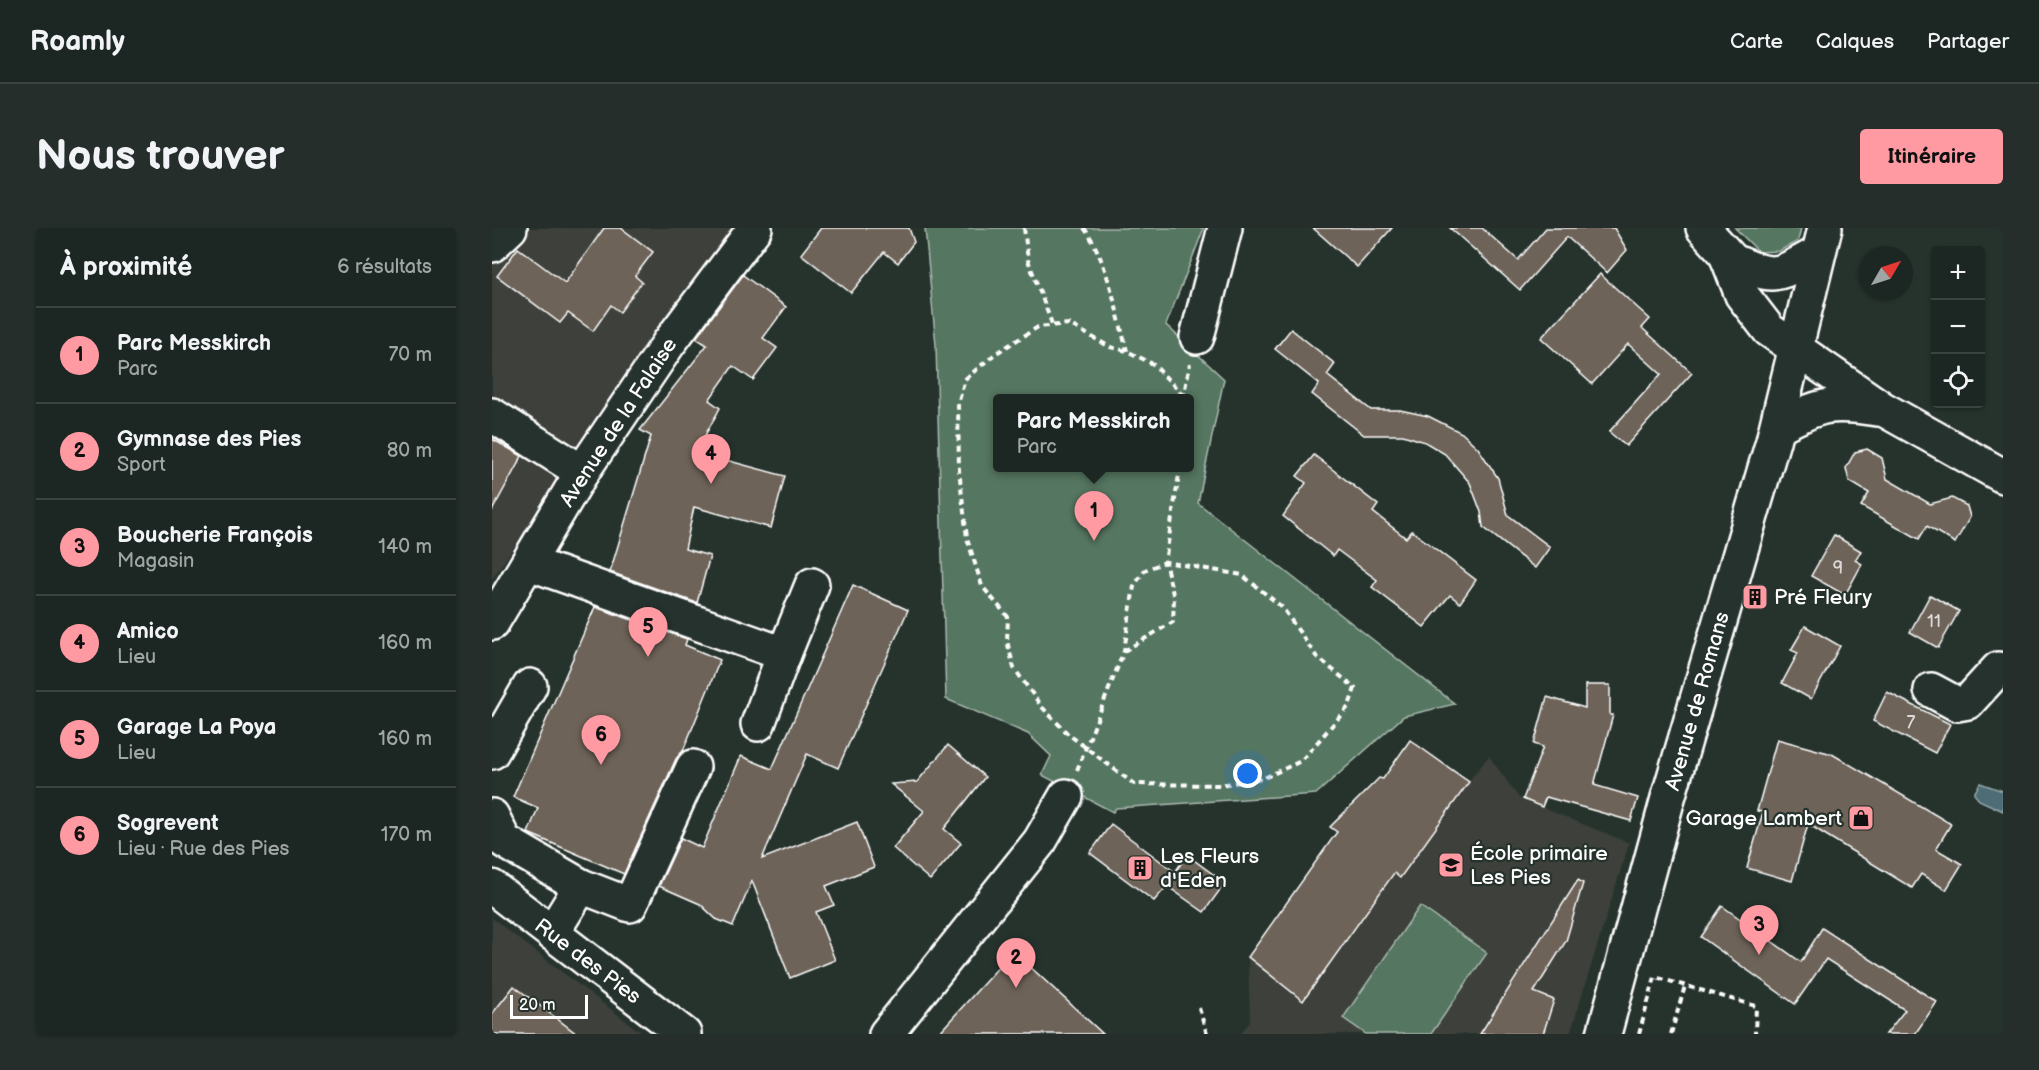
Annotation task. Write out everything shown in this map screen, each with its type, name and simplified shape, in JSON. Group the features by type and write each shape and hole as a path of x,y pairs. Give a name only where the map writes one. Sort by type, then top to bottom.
{"street":[{"path":"492,245 510,228"},
{"name":"Avenue de la Falaise","path":"492,623 582,472 669,343 755,228"},
{"path":"1197,338 1225,228"},
{"path":"1703,228 1728,259 1759,287 1777,309 1798,348 1883,409 2003,476"},
{"path":"1728,259 1766,275 1784,272 1821,240"},
{"name":"Avenue de Romans","path":"1604,1034 1668,798 1777,427 1798,348 1821,240"},
{"path":"1777,427 1814,408 1840,403 1883,409"},
{"path":"492,415 582,472"},
{"path":"529,563 784,654"},
{"path":"758,724 812,585"},
{"path":"1931,690 1957,704 1968,702 2001,666"},
{"path":"492,752 530,686"},
{"path":"492,816 504,841 581,886 630,905 693,767"},
{"path":"886,1034 1040,840 1066,796"},
{"path":"552,933 581,886"},
{"name":"Rue des Pies","path":"492,887 684,1034"}],"path":[{"path":"1024,228 1028,260 1052,324"},
{"path":"1083,228 1092,238 1106,277 1127,351"},
{"path":"1066,796 1086,748 1124,651 1134,586 1145,570 1165,562 1242,575 1282,607 1316,656 1355,688 1349,706 1301,761 1264,778 1221,785 1134,784 1086,748 1068,734 1041,706 1014,668 1007,641 1008,617 982,586 967,538 959,470 958,404 965,379 995,354 1038,327 1069,324 1110,347 1127,351 1153,364 1180,394"},
{"path":"1184,394 1197,338"},
{"path":"1124,651 1173,622 1174,598 1165,562 1179,472"},
{"path":"1640,1034 1655,977 1756,1006 1755,1034"},
{"path":"1671,1034 1684,986"},
{"path":"1199,1008 1207,1034"}],"shaded area":[{"path":"492,228 734,228 492,579"},
{"name":"École primaire Les Pies","path":"1410,740 1468,782 1489,756 1519,798 1629,843 1570,1034 1241,1034 1250,1021 1248,957 1337,832 1330,827 1380,778 1383,779"},
{"path":"492,918 643,1034 492,1034"}],"green space":[{"path":"925,228 1204,228 1166,325 1224,379 1198,503 1455,704 1404,716 1316,794 1116,808 1113,812 1042,775 1051,756 1028,734 946,699 936,345"},
{"path":"1735,228 1801,228 1798,241 1779,251 1759,252"},
{"path":"1420,906 1487,953 1431,1034 1366,1034 1343,1018"}],"water":[{"path":"1980,783 2003,791 2003,811 1979,800 1974,794"}],"building":[{"path":"604,228 621,228 653,252 635,276 642,282 620,312 611,305 593,331 568,313 560,323 497,276 518,248 565,283"},
{"path":"821,228 909,228 914,242 898,263 884,252 851,293 801,254"},
{"path":"1313,228 1392,228 1357,267"},
{"path":"1450,228 1482,228 1518,260 1546,228 1614,228 1627,250 1607,273 1567,237 1520,290"},
{"path":"1600,274 1650,319 1642,328 1692,373 1626,446 1609,432 1661,374 1628,344 1592,384 1541,338"},
{"path":"743,275 786,307 763,338 777,348 753,380 733,366 709,400 720,408 696,452 785,476 771,528 694,507 685,549 710,556 697,603 610,572 651,436 640,430 707,345 696,338"},
{"path":"1291,329 1335,364 1327,375 1371,410 1400,410 1428,416 1462,433 1478,448 1498,478 1508,515 1550,547 1535,568 1483,527 1481,512 1470,483 1445,454 1425,442 1403,435 1364,435 1312,394 1319,384 1275,349"},
{"path":"492,439 522,456 492,511"},
{"path":"1867,449 1882,458 1887,479 1930,504 1952,498 1967,506 1970,517 1955,543 1927,526 1919,539 1861,506 1869,493 1849,481 1846,468 1855,452"},
{"path":"1314,455 1378,505 1373,512 1406,538 1412,531 1476,580 1460,603 1450,595 1424,627 1372,587 1377,580 1337,550 1333,556 1283,516 1306,483 1297,476"},
{"path":"1834,535 1861,551 1855,560 1862,564 1845,595 1811,576"},
{"path":"853,585 908,610 838,768 807,754 762,859 857,822 874,867 826,886 834,905 816,912 835,960 790,978 752,881 733,926 716,919 700,904 659,886 681,838 702,848 741,756 772,769"},
{"path":"1930,595 1959,611 1938,648 1910,632"},
{"path":"595,607 687,639 685,645 720,660 683,751 676,759 624,874 528,833 538,808 513,797"},
{"path":"1805,626 1840,646 1811,699 1782,683 1798,653 1791,650"},
{"path":"1585,685 1610,685 1610,715 1613,715 1594,785 1638,798 1631,821 1546,797 1542,807 1523,799 1543,747 1534,744 1547,697 1585,708"},
{"path":"1887,692 1950,724 1935,753 1873,721"},
{"name":"Garage Lambert","path":"1777,739 1832,754 1951,824 1936,849 1962,864 1946,890 1921,874 1912,888 1808,824 1792,881 1747,868 1763,812 1757,811"},
{"path":"1410,740 1469,782 1400,878 1394,873 1303,1001 1248,957 1337,832 1330,827 1379,778 1383,779"},
{"path":"948,745 985,777 944,829 961,843 930,880 893,848 924,811 891,784 917,782"},
{"name":"Les Fleurs d'Eden","path":"1111,824 1175,872 1187,855 1225,883 1204,912 1167,886 1154,901 1090,853"},
{"path":"1578,880 1583,883 1566,941 1534,992 1554,1000 1543,1034 1480,1034"},
{"path":"1722,906 1801,962 1822,928 1937,1002 1915,1034 1886,1034 1905,1010 1826,959 1795,1004 1701,937"},
{"path":"1013,951 1103,1034 938,1034"},
{"path":"514,986 577,1034 492,1034 492,1014"}],"place":[{"name":"Amico","path":"711,484"},
{"name":"Parc Messkirch","path":"1094,541"},
{"name":"Pré Fleury","path":"1755,597"},
{"name":"Garage La Poya","path":"648,657"},
{"name":"Sogrevent","path":"601,765"},
{"name":"Garage Lambert","path":"1861,818"},
{"name":"École primaire Les Pies","path":"1451,865"},
{"name":"Les Fleurs d'Eden","path":"1140,868"},
{"name":"Boucherie François","path":"1759,955"},
{"name":"Gymnase des Pies","path":"1016,988"}]}
